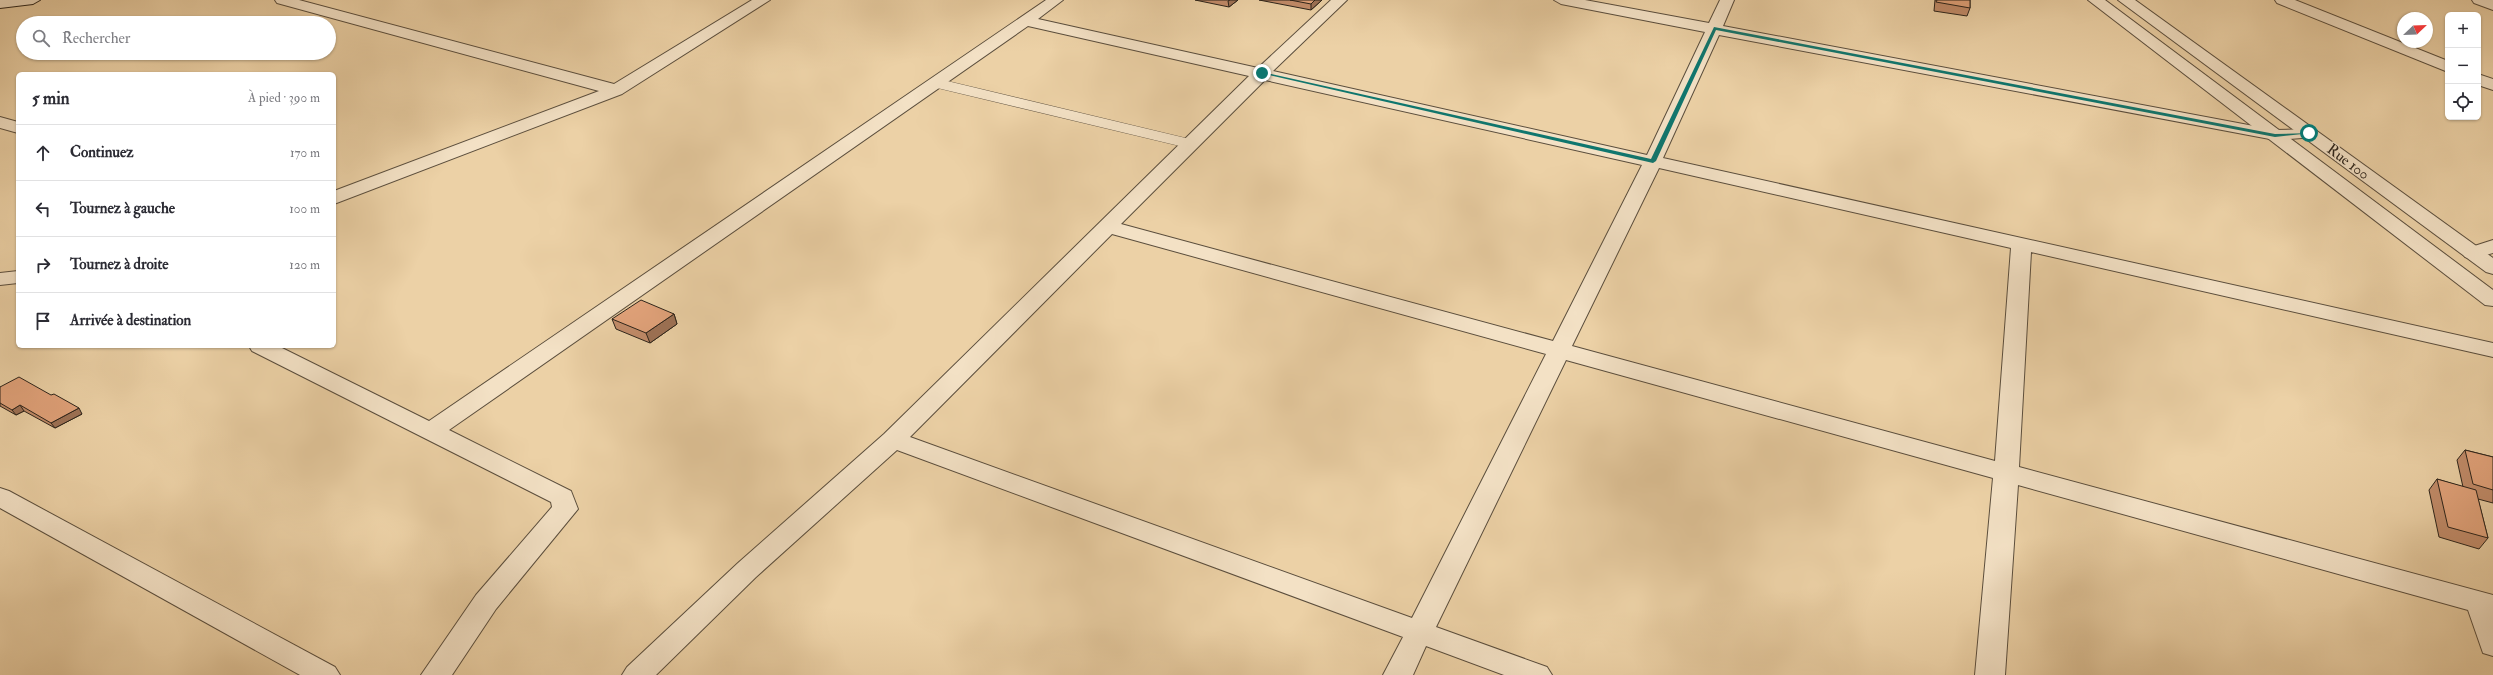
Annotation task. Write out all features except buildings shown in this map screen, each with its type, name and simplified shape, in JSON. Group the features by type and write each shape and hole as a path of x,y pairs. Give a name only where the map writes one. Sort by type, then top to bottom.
{"street":[{"path":"0,3 33,0"},
{"path":"282,0 616,90"},
{"path":"336,197 616,90 763,0"},
{"path":"430,432 1056,0"},
{"path":"637,675 747,570 893,440 1262,73 1340,0"},
{"path":"1561,0 2275,135 2309,133"},
{"path":"1398,675 1558,349 1653,161 1727,0"},
{"path":"2095,0 2493,300"},
{"name":"Rue 100","path":"2125,0 2493,268"},
{"path":"2282,0 2445,66"},
{"path":"2479,0 2493,5"},
{"path":"1026,21 2493,350"},
{"path":"2481,80 2493,85"},
{"path":"0,122 16,127"},
{"path":"1108,227 1558,349 2006,474 2486,604 2493,645"},
{"path":"1990,675 2006,474 2021,244"},
{"path":"2472,253 2493,246"},
{"path":"0,279 16,277"},
{"path":"264,348 562,497 565,509 486,602 436,675"},
{"path":"893,440 1420,631 1537,675"},
{"path":"0,497 325,675"}],"lane":[{"path":"936,83 1191,144"}],"route":[{"path":"1262,73 1653,161 1714,28 2275,135 2309,133"}]}
